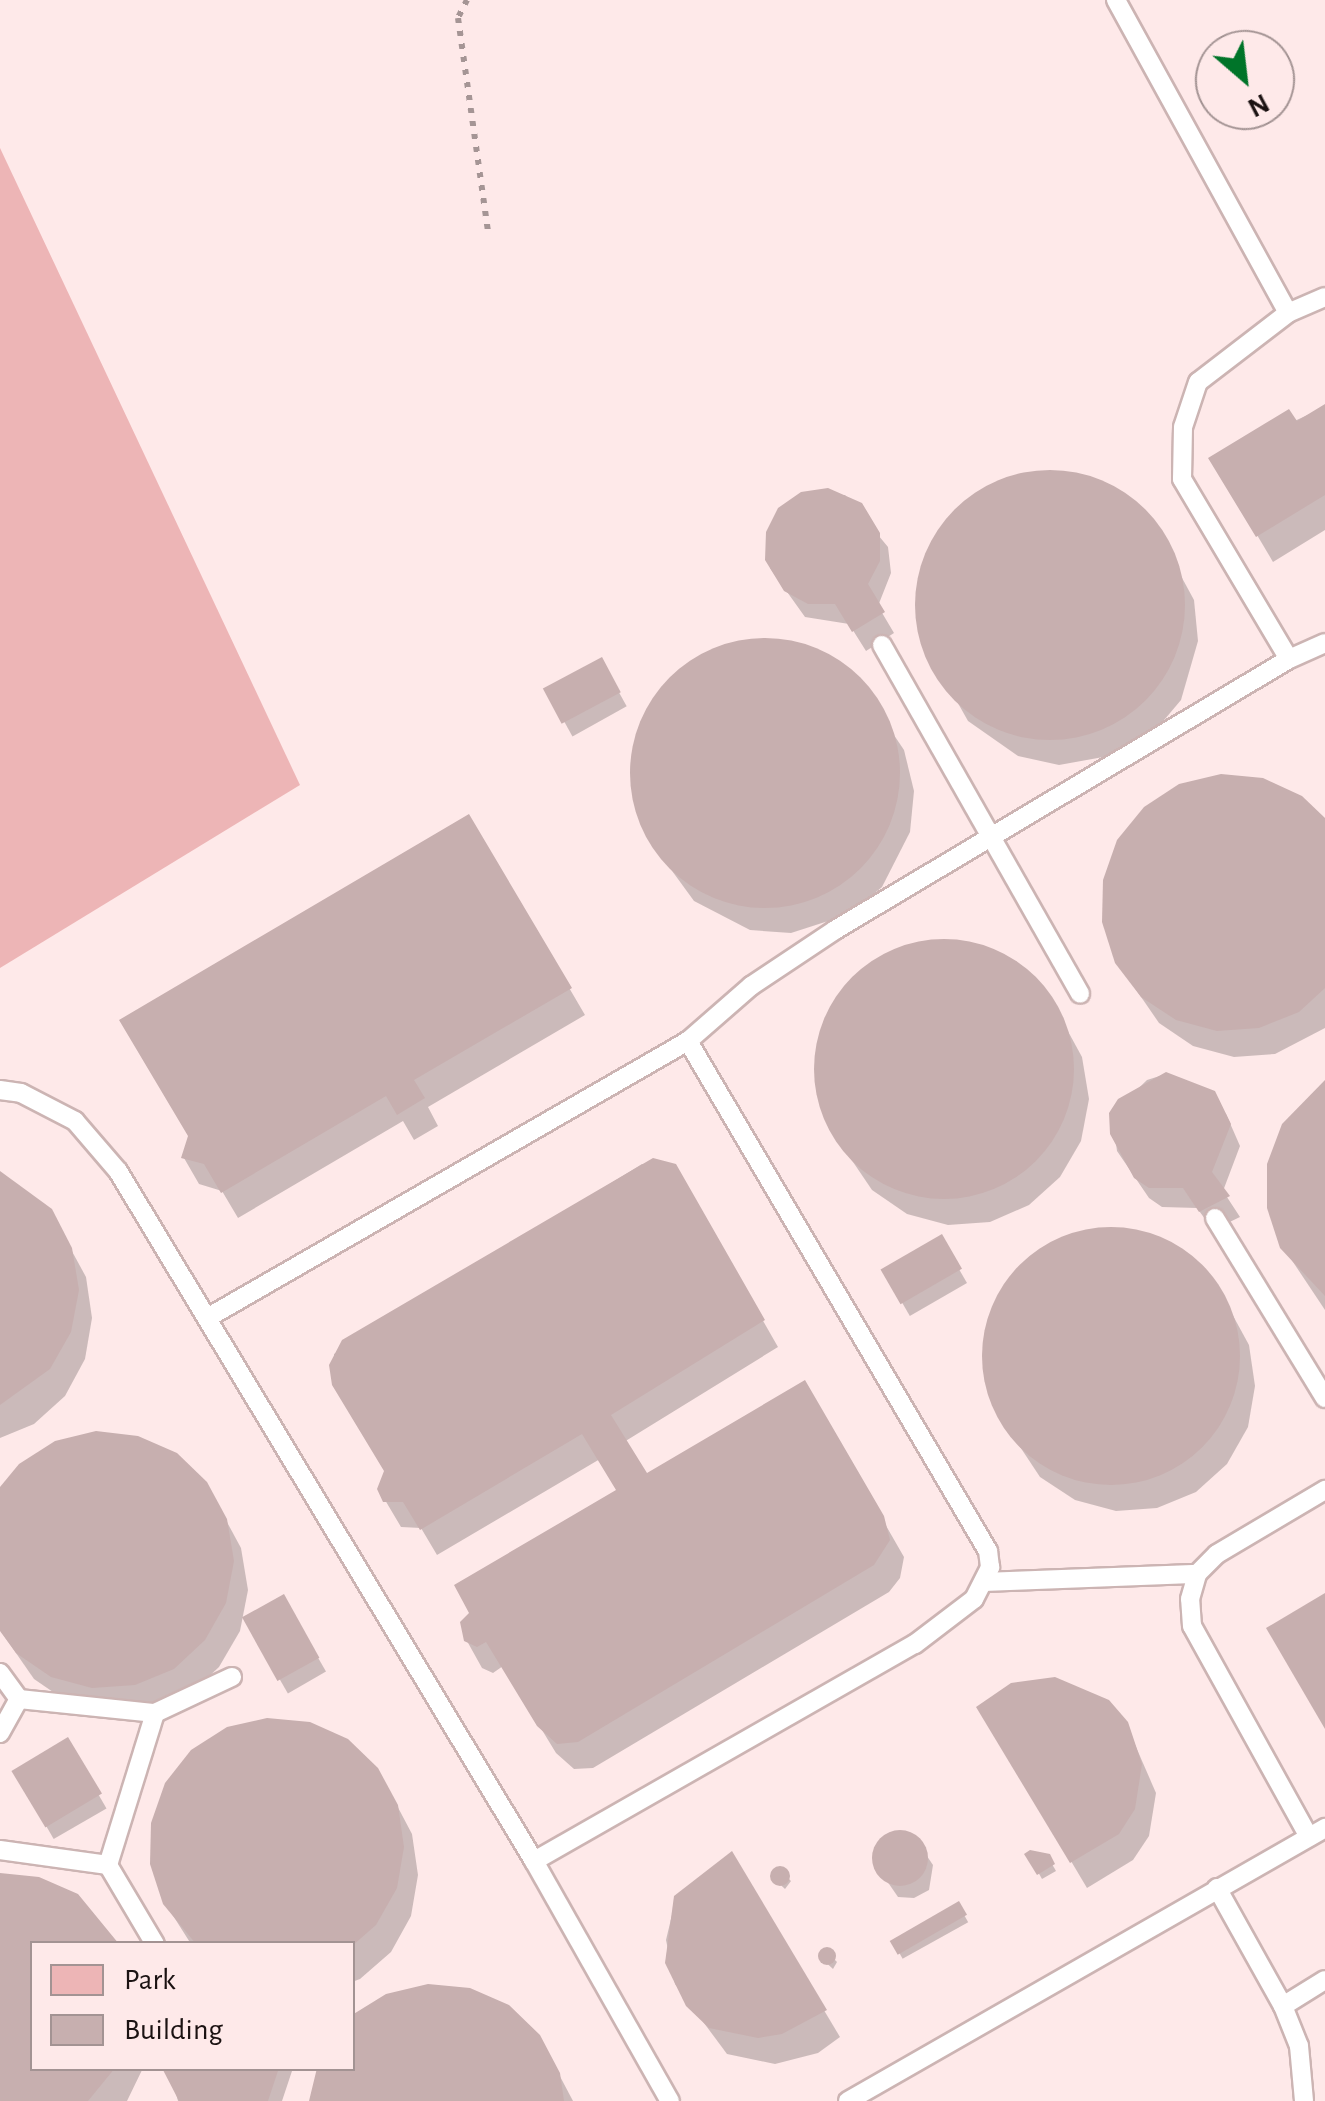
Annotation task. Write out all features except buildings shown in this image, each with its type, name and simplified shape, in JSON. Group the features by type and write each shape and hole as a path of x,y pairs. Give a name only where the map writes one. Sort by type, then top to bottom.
{"lane":[{"path":"1116,0 1288,314"},
{"path":"1289,659 1182,479 1182,427 1198,382 1288,314 1325,297"},
{"path":"207,1318 688,1041 751,986 991,837 1289,659 1325,643"},
{"path":"882,645 1080,994"},
{"path":"688,1041 988,1551 986,1582"},
{"path":"0,1090 21,1093 75,1121 118,1171 534,1861 670,2101"},
{"path":"1216,1218 1325,1398"},
{"path":"848,2101 1317,1832 1192,1626 1197,1574 1218,1554 1325,1490"},
{"path":"534,1861 914,1644 986,1582 1197,1574"},
{"path":"0,1672 18,1699"},
{"path":"18,1699 155,1713 232,1677"},
{"path":"0,1733 18,1699"},
{"path":"154,1941 108,1865 155,1713"},
{"path":"0,1850 108,1865"},
{"path":"1217,1888 1283,2006 1299,2046 1304,2101"},
{"path":"1283,2006 1325,1980"}],"path":[{"path":"467,0 458,18 488,230"}],"green space":[{"path":"0,148 300,785 0,968"}]}
